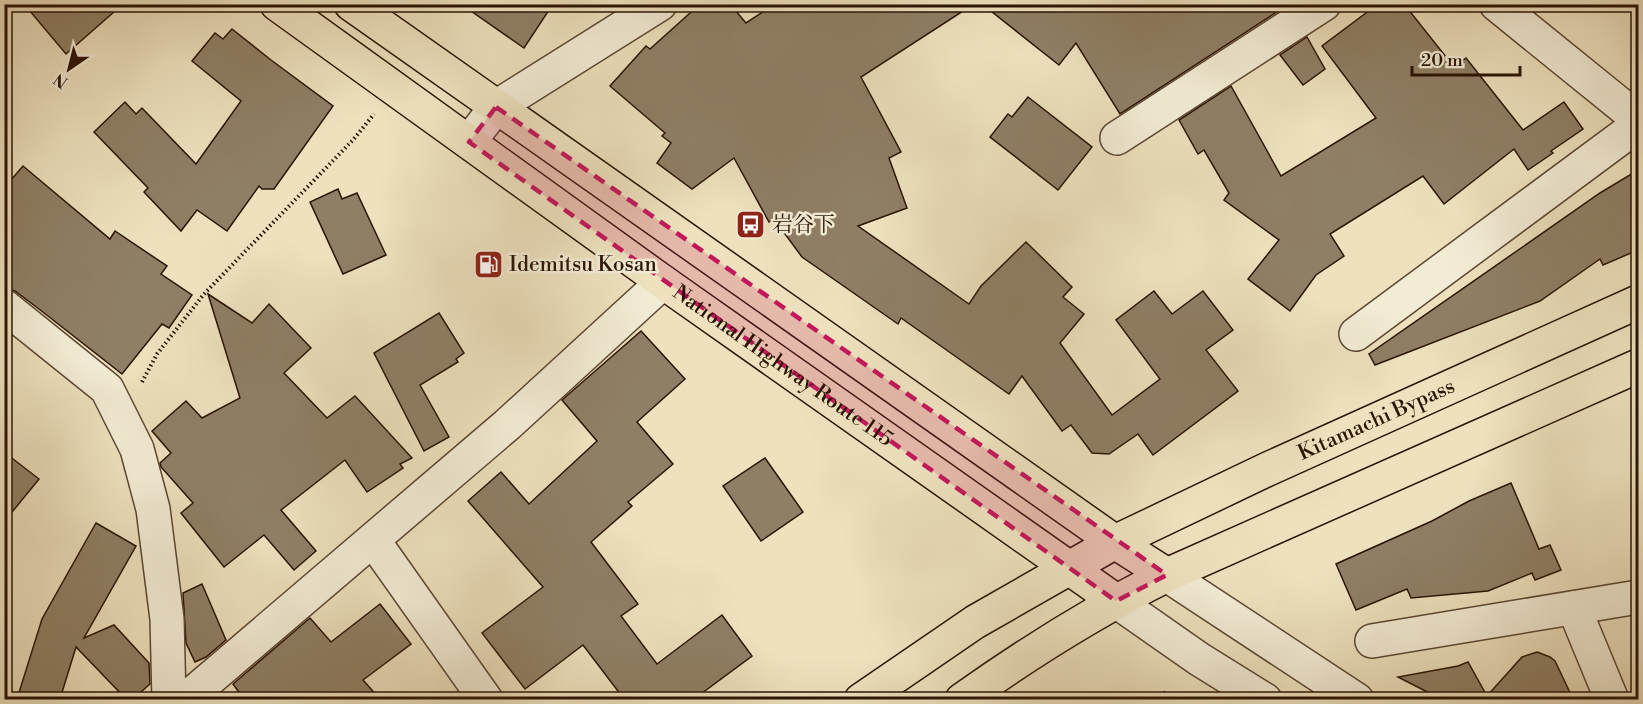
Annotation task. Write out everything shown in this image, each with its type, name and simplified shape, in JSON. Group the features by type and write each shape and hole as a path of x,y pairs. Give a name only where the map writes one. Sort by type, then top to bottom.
{"highway":[{"name":"National Highway Route 115","path":"277,4 663,282 1116,601"},
{"path":"351,4 1115,542 1167,575"},
{"name":"Kitamachi Bypass","path":"861,699 975,622 1115,542 1279,464 1638,302"},
{"path":"962,699 1024,656 1116,601 1167,575 1638,366"}],"street":[{"path":"469,142 496,107 660,4"},
{"path":"1116,138 1324,4"},
{"path":"1496,4 1638,119"},
{"path":"1356,334 1638,125"},
{"path":"185,699 507,425 663,282"},
{"path":"4,306 107,389 137,449 153,509 166,619 169,699"},
{"path":"373,540 486,699"},
{"path":"1167,575 1357,699"},
{"path":"1372,641 1638,597"},
{"path":"1116,601 1199,658 1265,699"},
{"path":"1574,608 1612,699"}],"path":[{"path":"125,426 140,385 157,354 204,294 353,140 395,88"},
{"path":"1163,692 1171,699"}],"highlighted area":[{"path":"496,107 1167,575 1116,601 469,142"}],"building":[{"path":"24,4 123,4 66,54"},
{"path":"461,4 553,4 524,48"},
{"path":"700,4 730,4 746,23 775,4 974,4 861,77 901,152 889,158 907,208 858,226 969,304 981,286 1026,242 1072,287 1063,297 1084,314 1060,343 1112,415 1160,379 1116,320 1154,291 1172,314 1203,291 1233,330 1206,350 1238,391 1153,455 1138,434 1109,454 1092,453 1071,425 1062,431 1022,376 1009,394 901,318 898,324 802,257 774,219 769,222 734,158 692,189 657,163 671,143 662,136 665,133 610,86 646,46 650,49"},
{"path":"982,4 1289,4 1120,114 1076,43 1059,65"},
{"path":"1378,4 1404,4 1454,67 1466,58 1523,130 1564,102 1583,129 1528,170 1514,149 1444,204 1423,176 1330,234 1344,256 1316,275 1290,311 1248,279 1279,240 1224,200 1229,193 1204,150 1198,154 1179,120 1231,86 1281,176 1376,118 1322,46"},
{"path":"232,29 333,106 274,189 262,189 259,186 227,231 197,210 181,231 144,192 148,188 94,132 125,102 136,114 142,108 196,164 241,101 192,61 215,33 223,39"},
{"path":"1307,37 1325,69 1303,85 1280,55"},
{"path":"1028,97 1092,147 1058,190 990,137 1008,114 1012,117"},
{"path":"23,166 110,239 115,231 167,266 161,274 192,295 169,328 162,324 122,374 15,291 4,288 4,188"},
{"path":"1638,170 1638,250 1603,265 1600,259 1540,301 1375,365 1369,354 1600,193"},
{"path":"338,189 342,199 357,193 386,255 343,274 310,202"},
{"path":"208,294 252,323 269,304 311,348 284,373 327,418 355,396 412,458 400,464 403,468 367,492 345,460 281,510 316,551 294,570 264,535 224,567 181,513 193,503 161,467 160,463 171,453 152,431 186,401 202,418 240,398"},
{"path":"439,313 464,353 456,359 458,362 420,385 449,437 424,451 374,353"},
{"path":"641,331 685,379 637,422 673,464 628,502 632,506 591,542 638,604 621,616 657,664 722,615 752,656 694,699 624,699 583,645 525,689 482,633 543,587 468,501 501,472 529,504 597,441 562,400"},
{"path":"4,452 39,479 4,522"},
{"path":"765,458 803,512 761,541 723,486"},
{"path":"1511,483 1539,549 1550,545 1561,570 1535,580 1532,573 1488,591 1411,598 1407,589 1356,610 1336,564"},
{"path":"96,523 136,546 84,638 114,625 149,663 150,684 133,699 126,699 76,647 60,699 17,699 42,619"},
{"path":"202,584 226,640 206,657 195,662 186,643 183,593"},
{"path":"380,604 411,644 363,680 380,699 244,699 233,684 310,618 331,642"},
{"path":"1537,652 1555,661 1573,699 1441,699 1398,677 1458,666 1468,662 1487,696 1522,657"}],"place":[{"name":"岩谷下","path":"751,225"},
{"name":"Idemitsu Kosan","path":"488,265"}]}
